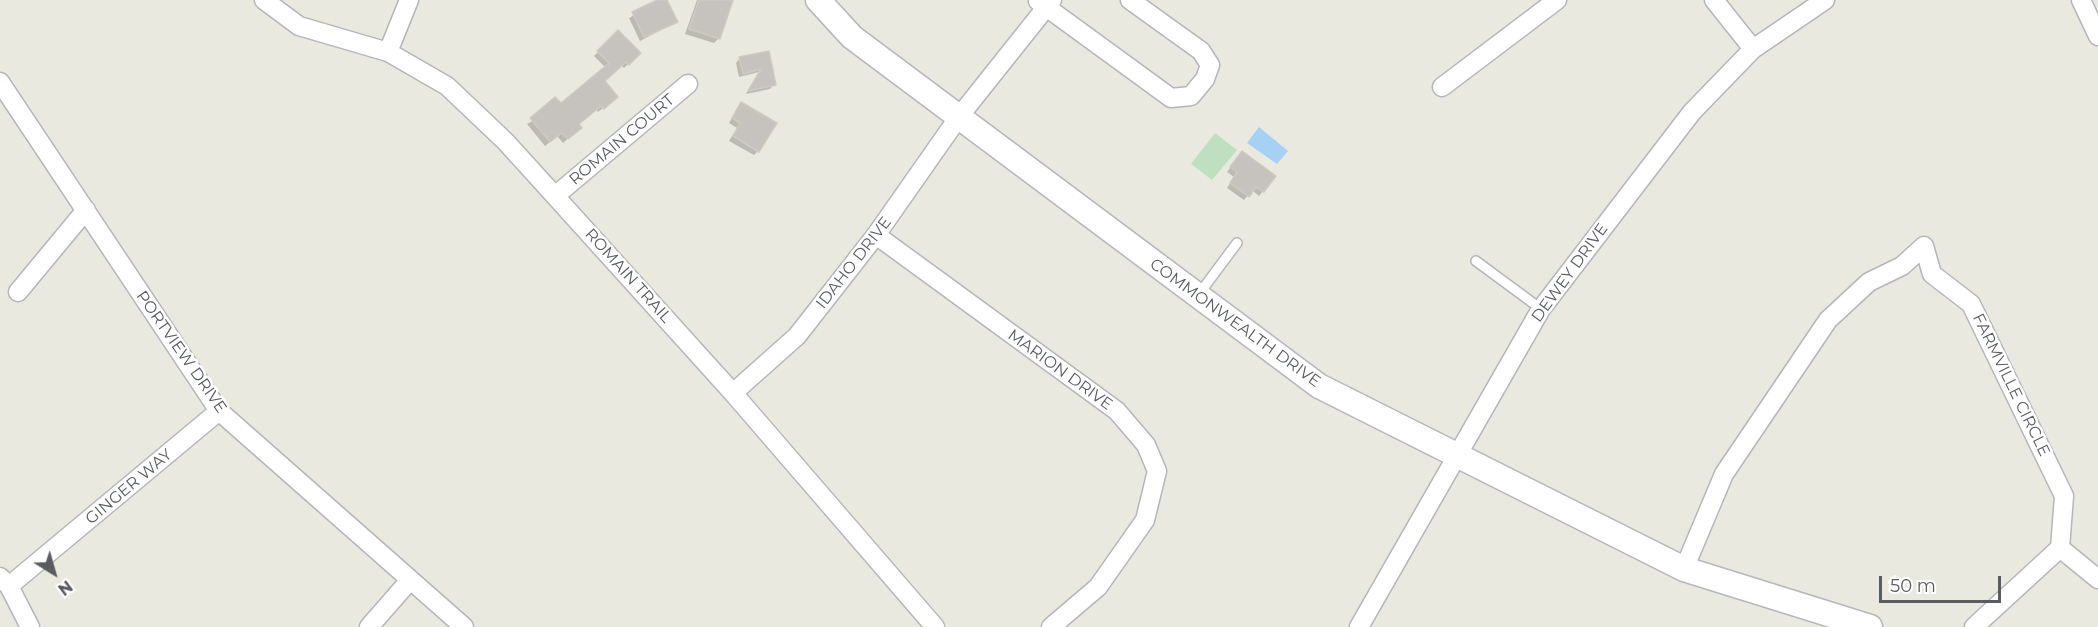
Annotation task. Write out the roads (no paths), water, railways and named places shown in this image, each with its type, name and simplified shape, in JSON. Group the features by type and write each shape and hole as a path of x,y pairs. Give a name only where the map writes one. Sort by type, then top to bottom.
{"street":[{"name":"ROMAIN TRAIL","path":"264,0 299,26 388,52 447,86 505,141 733,393 935,627"},
{"path":"388,52 409,0"},
{"name":"COMMONWEALTH DRIVE","path":"818,0 852,37 1319,386 1459,454 1684,569 1870,627"},
{"path":"1045,2 1172,98 1191,96 1205,79 1209,65 1201,51 1130,0"},
{"path":"1442,87 1557,0"},
{"path":"1714,0 1753,49"},
{"name":"DEWEY DRIVE","path":"1359,627 1541,309 1692,112 1753,49 1824,0"},
{"path":"2081,0 2098,36"},
{"name":"IDAHO DRIVE","path":"733,393 796,336 876,235 958,118 1045,2"},
{"name":"PORTVIEW DRIVE","path":"0,82 219,411 464,627"},
{"name":"ROMAIN COURT","path":"555,196 688,84"},
{"path":"18,292 86,210"},
{"name":"MARION DRIVE","path":"876,235 1117,411 1146,445 1157,471 1145,520 1098,587 1052,627"},
{"name":"FARMVILLE CIRCLE","path":"1684,569 1724,474 1828,320 1869,282 1902,266 1924,246 1932,273 1971,304 2064,496 2060,548"},
{"name":"GINGER WAY","path":"5,581 219,411"},
{"path":"1974,627 2060,548 2098,579"},
{"path":"369,627 410,580"},
{"path":"5,581 30,627"}],"lane":[{"path":"1197,296 1237,243"},
{"path":"1476,261 1541,309"}],"water":[{"path":"1259,127 1288,151 1277,164 1247,143"}]}
